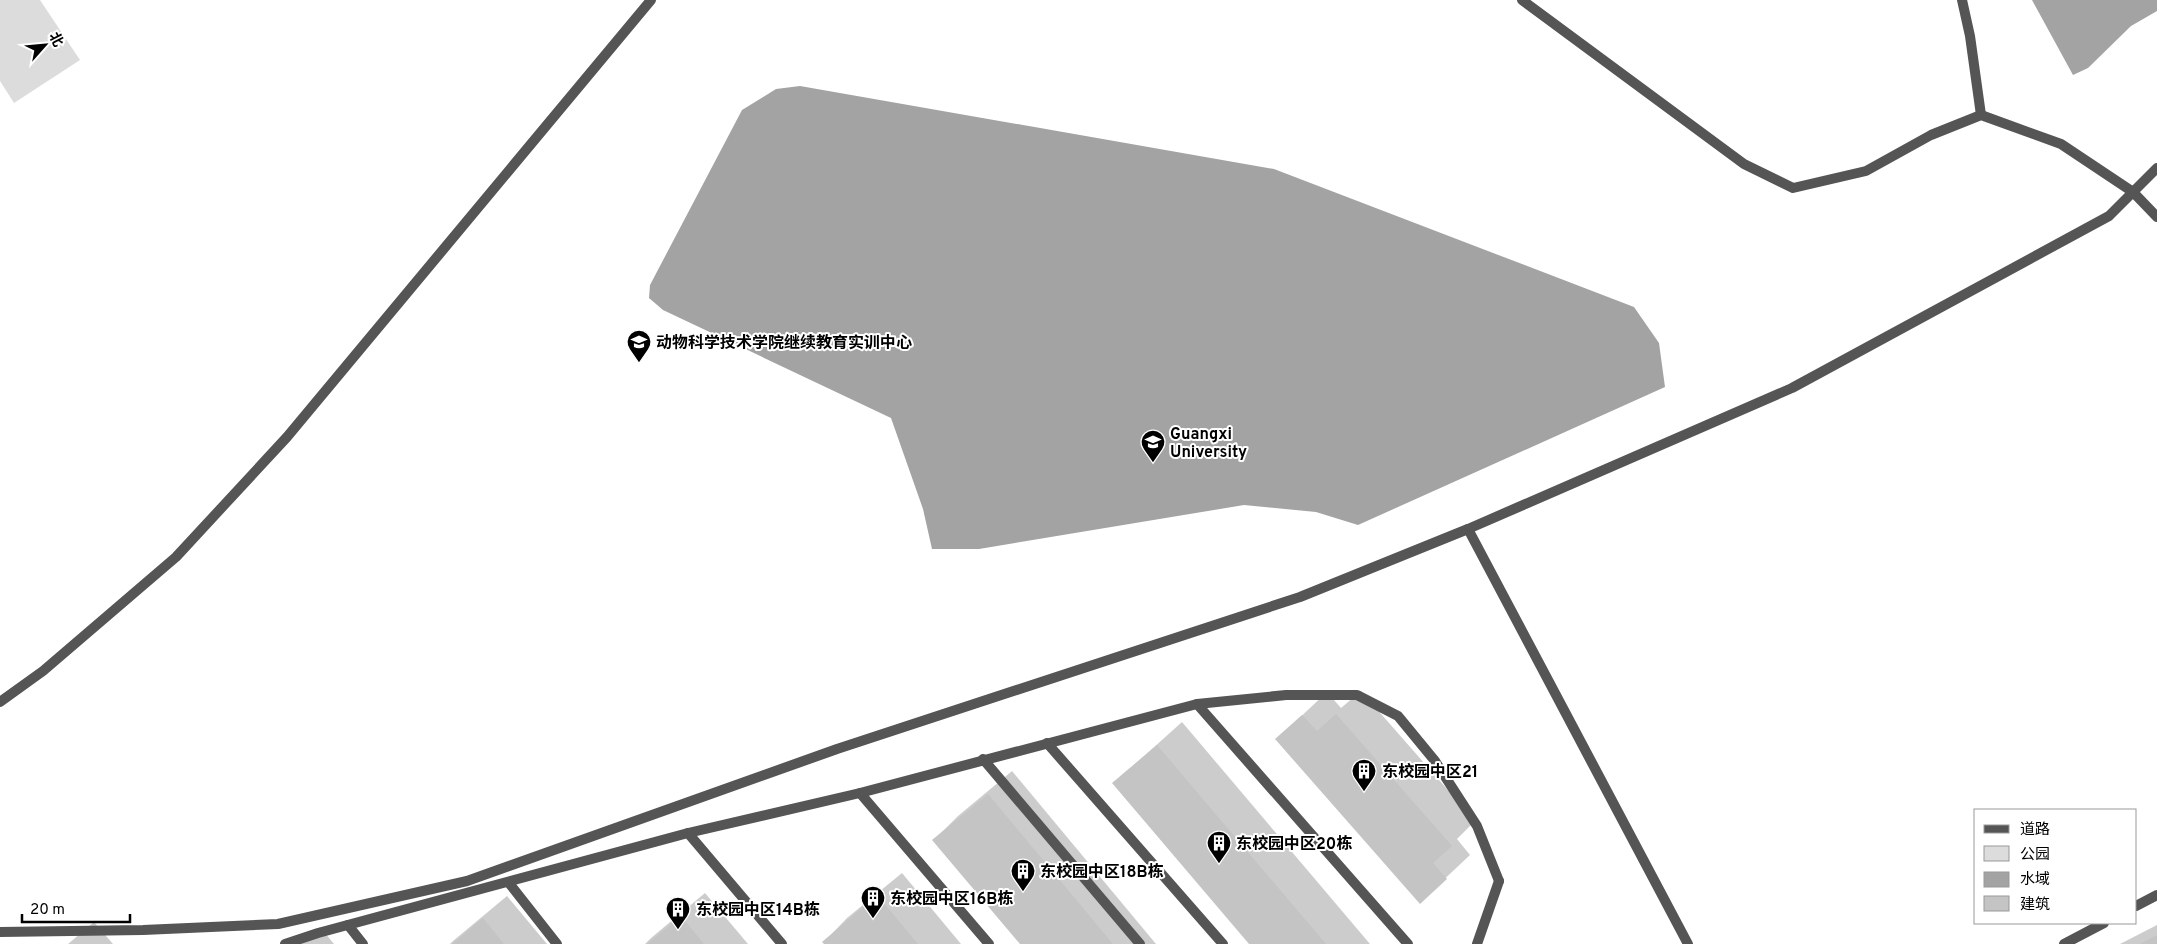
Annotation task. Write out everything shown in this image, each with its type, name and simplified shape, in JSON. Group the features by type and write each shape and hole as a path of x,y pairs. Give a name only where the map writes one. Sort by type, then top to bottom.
{"street":[{"path":"0,702 43,671 176,557 202,529 287,437 651,0"},
{"path":"1522,0 1744,164 1793,188 1866,171 1931,135 1981,116 2061,144 2133,192 2157,217"},
{"path":"1962,0 1970,36 1981,116"},
{"path":"0,932 144,930 278,924 468,881 837,749 1300,597 1468,529 1792,388 2109,216 2157,168"},
{"path":"1468,529 1688,944"},
{"path":"285,944 348,925 509,884 688,834 860,793 1197,704 1286,695 1357,695 1398,716 1435,761 1477,826 1499,881 1477,944"},
{"path":"1197,704 1408,944"},
{"path":"1047,744 1219,943"},
{"path":"983,759 1140,944"},
{"path":"860,793 989,944"},
{"path":"688,834 782,944"},
{"path":"509,884 557,944"},
{"path":"2137,905 2157,895"},
{"path":"2064,944 2102,924"},
{"path":"348,925 362,944"}],"green space":[{"path":"0,0 40,0 80,60 14,103 0,81"}],"water":[{"path":"2032,0 2157,0 2157,11 2131,26 2088,68 2073,75"},
{"path":"800,86 1274,169 1634,307 1659,343 1665,387 1358,525 1316,512 1244,505 979,549 932,549 923,509 891,418 663,310 649,298 650,285 742,110 776,89"}],"building":[{"name":"东校园中区21","path":"1336,714 1452,846 1433,863 1447,879 1420,904 1275,739 1302,715 1317,731"},
{"name":"东校园中区20栋","path":"1157,745 1326,944 1249,944 1112,783"},
{"name":"东校园中区18B栋","path":"988,794 1113,944 1020,944 932,840"},
{"name":"东校园中区16B栋","path":"877,895 918,944 824,944 822,942"},
{"name":"东校园中区14B栋","path":"681,916 704,944 647,944"},
{"path":"483,918 504,944 452,944"},
{"path":"2157,935 2157,944 2140,944"}],"place":[{"name":"动物科学技术学院继续教育实训中心","path":"639,363"},
{"name":"Guangxi University","path":"1153,463"},
{"name":"东校园中区21","path":"1364,792"},
{"name":"东校园中区20栋","path":"1219,864"},
{"name":"东校园中区18B栋","path":"1023,892"},
{"name":"东校园中区16B栋","path":"873,919"},
{"name":"东校园中区14B栋","path":"678,930"}]}
